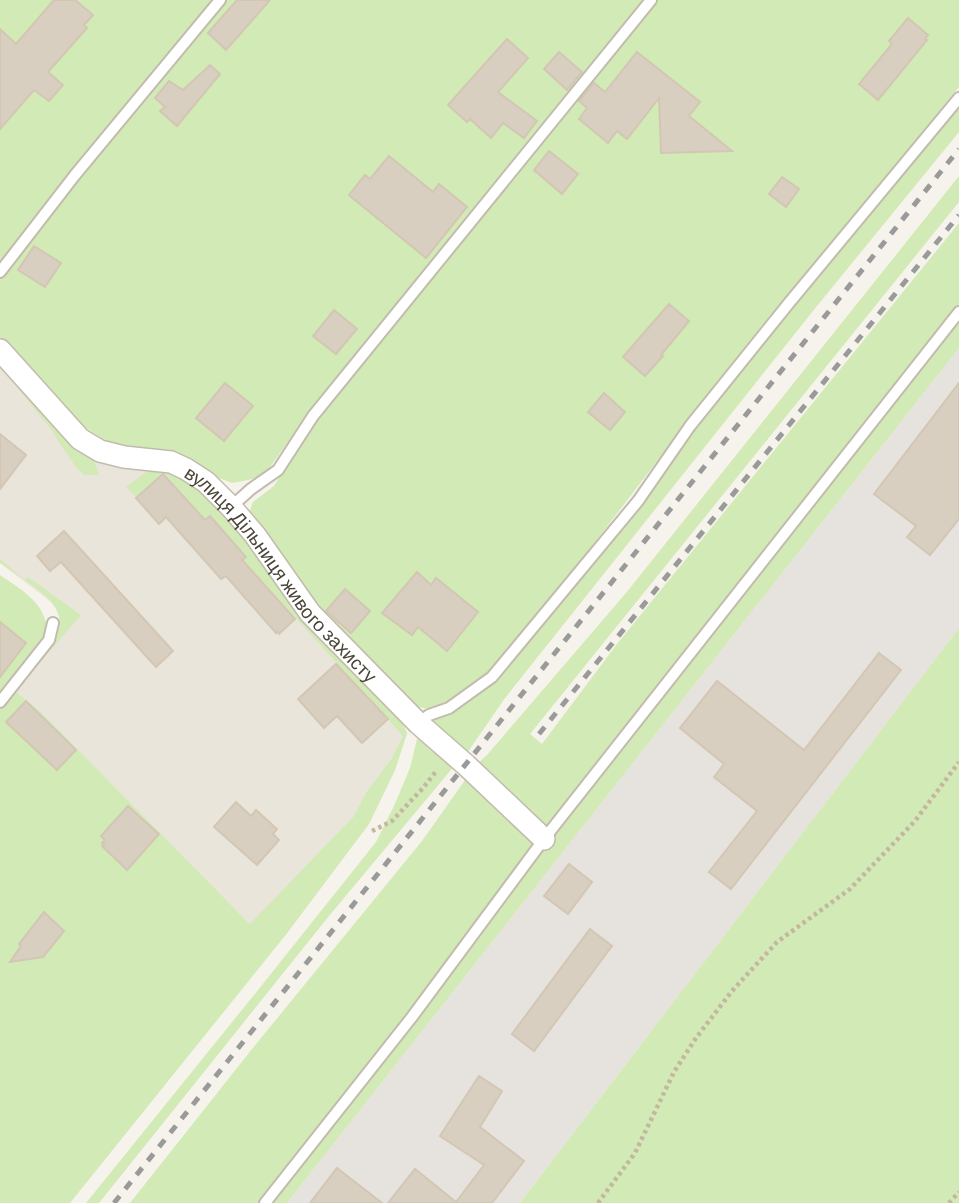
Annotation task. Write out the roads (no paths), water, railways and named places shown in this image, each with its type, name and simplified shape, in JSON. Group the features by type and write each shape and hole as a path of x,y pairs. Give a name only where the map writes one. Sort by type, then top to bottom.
{"street":[{"name":"вулиця Дільниця живого захисту","path":"0,350 80,439 100,451 124,457 171,462 206,482 255,535 310,613 418,723 544,839"}],"lane":[{"path":"0,272 75,175 220,0"},
{"path":"231,507 278,470 313,415 651,0"},
{"path":"418,723 429,715 449,708 492,677 638,501 690,426 789,303 959,98"},
{"path":"265,1203 412,1017 544,839 959,312"},
{"path":"0,702 49,640 53,623"}],"railway":[{"path":"114,1203 959,149"},
{"path":"539,734 959,215"}]}
